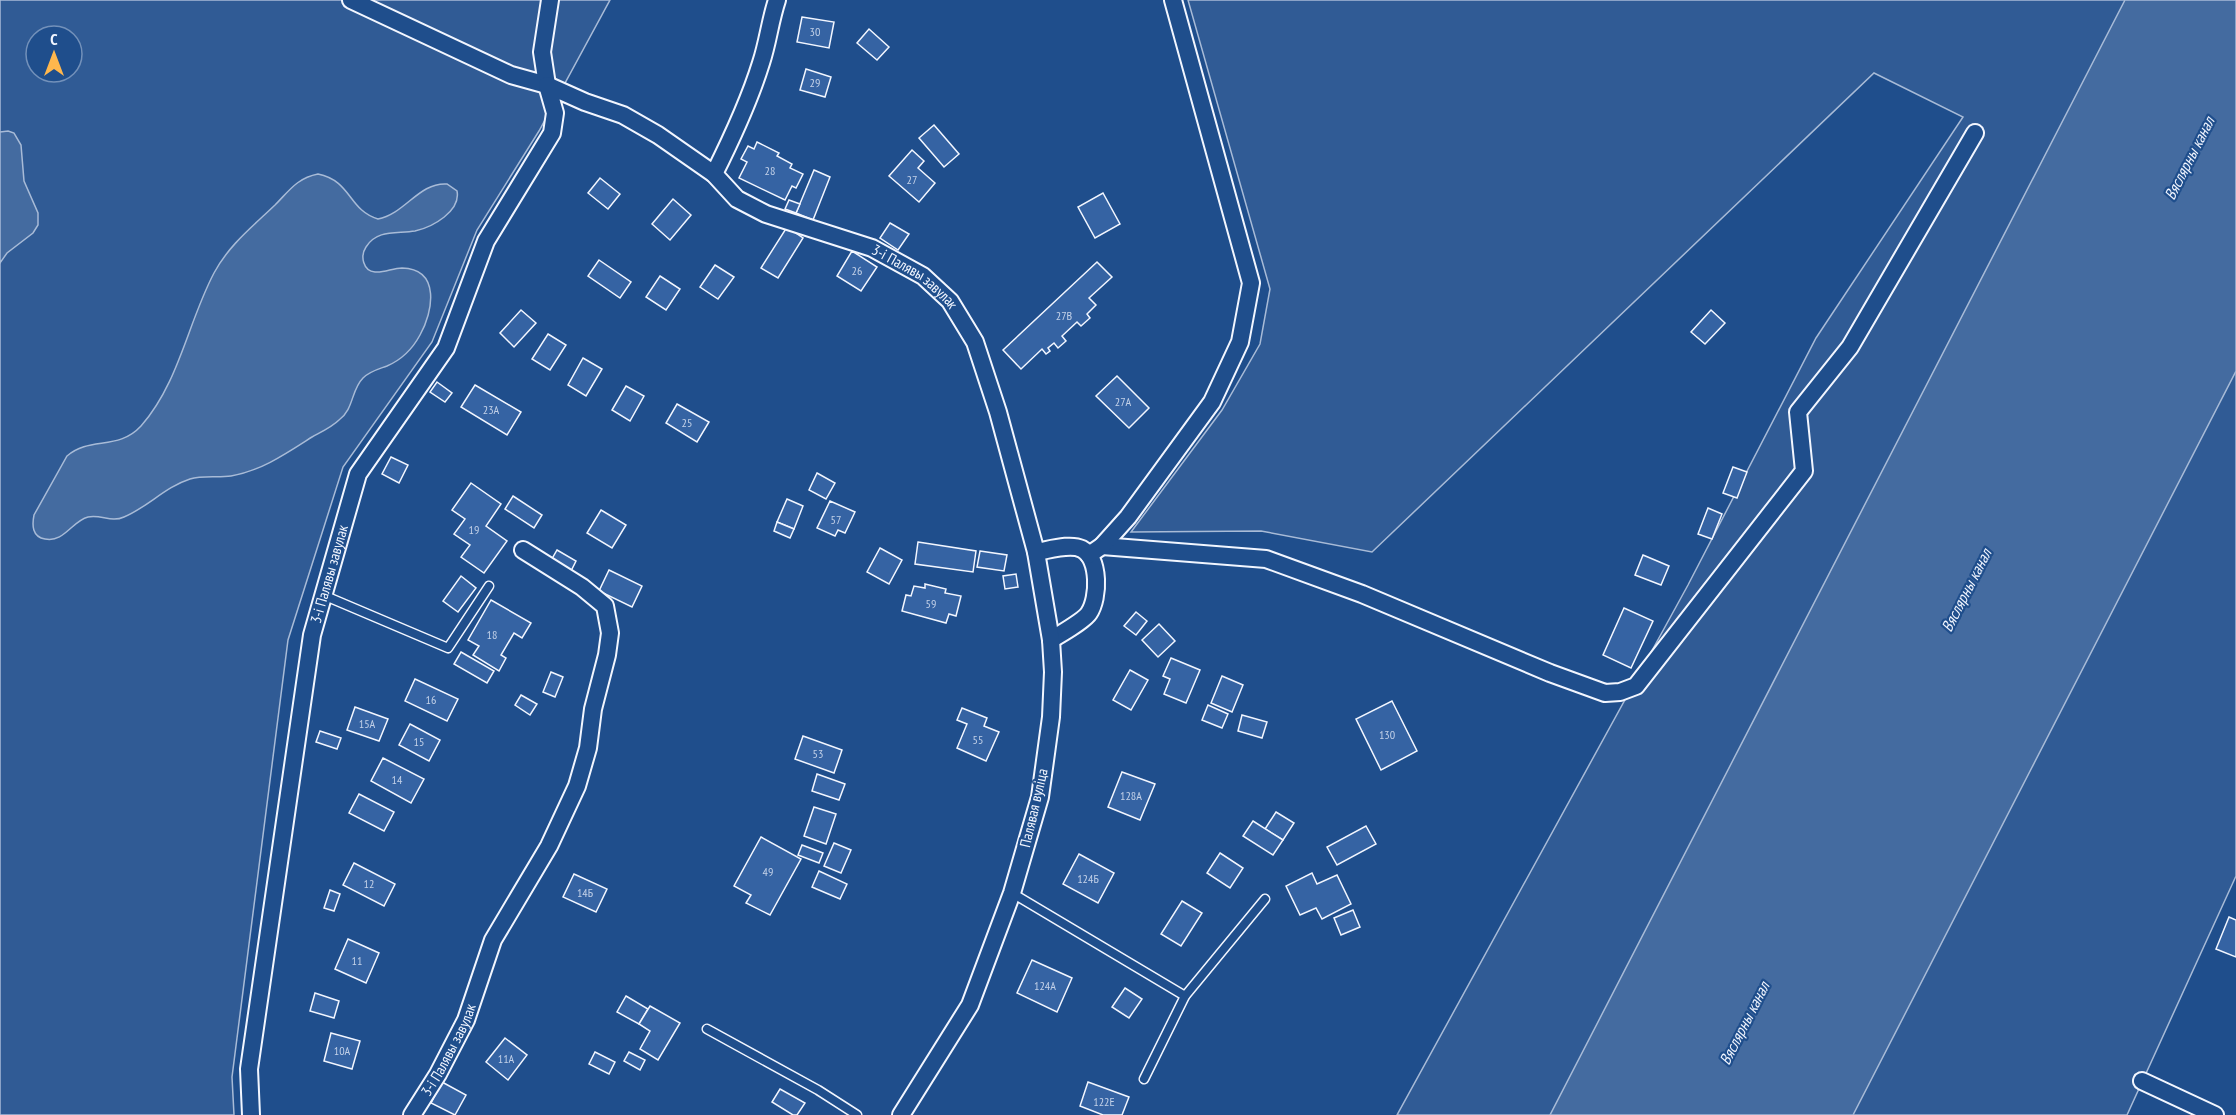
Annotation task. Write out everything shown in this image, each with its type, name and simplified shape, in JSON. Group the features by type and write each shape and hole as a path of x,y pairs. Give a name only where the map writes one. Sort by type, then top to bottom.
{"street":[{"path":"351,0 511,75 547,85"},
{"name":"3-і Палявы завулак","path":"251,1115 249,1069 312,634 358,474 446,348 486,241 552,133 555,113 547,85 542,52 550,0"},
{"path":"714,174 738,125 762,61 771,16 777,0"},
{"path":"1051,640 1089,614 1094,595 1095,550 1128,516 1212,402 1240,342 1251,284 1173,0"},
{"name":"3-і Палявы завулак","path":"547,85 585,102 622,114 658,135 714,174 737,199 766,214 872,248 922,276 950,301 975,342 998,412 1014,477"},
{"path":"1036,552 1080,548 1266,559 1362,594 1550,673 1605,693 1620,692 1636,686 1804,471 1798,412 1850,347 1975,133"},
{"name":"Палявая вуліца","path":"901,1115 970,1005 1012,892 1040,797 1051,717 1053,672 1051,640 1036,552 1014,477"},
{"name":"3-і Палявы завулак","path":"412,1115 438,1074 466,1020 493,940 549,846 578,786 588,748 592,709 607,655 610,633 605,606 582,587 523,550"},
{"path":"2142,1081 2215,1115"}],"lane":[{"path":"323,595 448,648 489,586"},
{"path":"1012,892 1185,996"},
{"path":"1144,1079 1185,996 1265,898"},
{"path":"706,1029 818,1090 856,1115"}],"shaded area":[{"path":"0,0 610,0 539,131 477,230 432,342 343,467 288,640 232,1077 234,1115 0,1115"},
{"path":"1188,0 2236,0 2236,876 2127,1115 1397,1115 1688,585 1816,338 1963,117 1874,73 1372,552 1261,531 1131,532 1222,410 1260,344 1270,289"}],"water":[{"name":"Вяслярны канал","path":"2125,0 2236,0 2236,371 1853,1115 1550,1115"},
{"path":"0,132 14,133 21,145 24,181 38,213 38,225 33,233 7,253 0,263"},
{"path":"318,174 338,183 361,209 378,219 388,216 428,188 447,184 457,191 455,205 437,222 415,231 388,233 376,237 364,251 365,266 371,271 382,272 402,268 415,270 428,284 430,304 428,315 425,326 414,344 397,360 363,378 344,416 336,423 273,461 242,474 190,479 119,519 88,517 57,538 45,539 38,536 33,526 34,515 67,456 85,446 123,438 141,426 165,391 205,292 220,263 241,237 294,186"}],"building":[{"path":"802,17 834,22 829,48 797,42"},
{"path":"869,29 889,47 877,60 857,43"},
{"path":"806,69 831,77 825,97 800,90"},
{"path":"934,125 959,154 944,167 919,138"},
{"path":"757,142 779,153 777,156 792,164 790,168 803,174 796,188 792,186 785,200 739,178 747,162 741,159 748,146 754,149"},
{"path":"912,150 924,161 918,168 935,183 919,202 889,176"},
{"path":"814,170 830,177 813,220 796,213"},
{"path":"600,178 620,194 608,209 588,193"},
{"path":"1103,193 1120,224 1095,238 1078,207"},
{"path":"673,199 691,215 670,240 652,224"},
{"path":"789,200 800,204 796,213 785,209"},
{"path":"890,223 909,234 898,250 880,238"},
{"path":"787,227 803,238 778,278 761,268"},
{"path":"852,251 877,267 861,291 837,276"},
{"path":"599,260 631,282 620,298 588,276"},
{"path":"1097,262 1112,277 1089,298 1096,305 1087,314 1090,318 1081,326 1077,322 1062,336 1066,341 1058,348 1054,343 1048,348 1050,351 1046,354 1042,349 1021,369 1003,350"},
{"path":"715,265 734,277 718,299 700,287"},
{"path":"660,276 680,289 666,310 646,297"},
{"path":"521,310 536,323 514,347 500,333"},
{"path":"1711,310 1725,323 1705,344 1691,332"},
{"path":"548,334 566,345 550,370 532,359"},
{"path":"583,358 602,369 586,396 568,385"},
{"path":"1117,376 1149,408 1129,428 1096,396"},
{"path":"437,382 452,393 445,402 430,392"},
{"path":"475,385 521,412 507,435 461,407"},
{"path":"626,386 644,396 630,421 612,410"},
{"path":"677,404 709,422 697,442 666,423"},
{"path":"391,457 408,465 399,483 382,474"},
{"path":"1733,467 1747,472 1737,498 1723,493"},
{"path":"817,473 835,483 826,499 809,490"},
{"path":"471,483 501,504 486,526 507,541 484,573 461,557 470,545 454,534 465,519 452,510"},
{"path":"513,496 542,515 534,528 505,509"},
{"path":"787,499 803,506 794,529 777,522"},
{"path":"830,501 855,512 845,533 838,530 835,536 817,528"},
{"path":"1708,508 1722,514 1712,539 1698,534"},
{"path":"601,510 626,525 612,548 587,533"},
{"path":"777,522 794,529 790,538 774,531"},
{"path":"918,542 976,551 973,572 915,564"},
{"path":"880,548 902,560 889,584 867,572"},
{"path":"557,550 576,561 569,575 549,564"},
{"path":"980,551 1007,555 1004,571 977,567"},
{"path":"1643,555 1669,566 1661,585 1635,575"},
{"path":"609,570 642,586 632,607 599,591"},
{"path":"1016,574 1018,587 1005,589 1003,576"},
{"path":"461,576 476,588 458,612 443,601"},
{"path":"925,584 946,589 945,593 961,596 956,616 949,614 946,623 902,611 906,595 911,596 914,586 925,588"},
{"path":"491,600 531,623 522,638 514,633 501,655 506,658 499,671 473,655 479,646 468,640"},
{"path":"1624,608 1653,621 1631,668 1603,655"},
{"path":"1136,612 1147,621 1136,635 1124,626"},
{"path":"1159,624 1175,641 1158,657 1142,640"},
{"path":"461,652 494,671 487,683 454,664"},
{"path":"1171,658 1200,670 1186,703 1164,694 1170,679 1163,676"},
{"path":"1130,670 1148,680 1131,710 1113,700"},
{"path":"551,672 563,677 555,697 543,692"},
{"path":"1222,676 1243,685 1232,712 1211,703"},
{"path":"415,679 458,699 447,721 405,701"},
{"path":"521,695 537,704 530,715 515,705"},
{"path":"1392,701 1417,751 1381,770 1356,719"},
{"path":"1208,705 1228,714 1222,728 1202,720"},
{"path":"355,707 388,719 379,741 347,730"},
{"path":"962,708 987,718 984,726 999,732 986,761 957,748 967,724 957,720"},
{"path":"1242,715 1267,722 1262,738 1238,731"},
{"path":"410,724 440,740 429,761 399,745"},
{"path":"320,731 341,738 337,749 316,742"},
{"path":"803,736 842,750 834,773 795,759"},
{"path":"383,758 424,779 411,803 371,781"},
{"path":"1122,772 1155,784 1140,820 1108,807"},
{"path":"817,774 845,784 839,800 812,791"},
{"path":"359,794 394,812 384,831 349,813"},
{"path":"814,807 836,814 826,844 804,836"},
{"path":"1276,812 1294,823 1283,840 1265,829"},
{"path":"1253,821 1283,840 1273,855 1243,836"},
{"path":"1366,826 1376,844 1337,865 1327,847"},
{"path":"761,837 801,859 770,915 746,903 751,895 734,886"},
{"path":"834,843 851,850 841,873 824,866"},
{"path":"802,845 823,853 819,863 798,855"},
{"path":"1220,853 1243,868 1230,888 1207,873"},
{"path":"1079,854 1114,873 1098,903 1063,884"},
{"path":"354,863 395,884 384,906 343,885"},
{"path":"819,871 847,884 840,899 812,887"},
{"path":"1312,873 1317,884 1337,875 1351,904 1322,919 1316,908 1300,915 1286,886"},
{"path":"574,874 607,889 596,912 563,897"},
{"path":"330,890 340,894 334,911 324,908"},
{"path":"1182,901 1202,913 1181,946 1161,934"},
{"path":"1353,910 1360,927 1341,935 1334,918"},
{"path":"2229,917 2236,920 2236,957 2216,949"},
{"path":"348,939 379,953 366,983 335,969"},
{"path":"1032,960 1072,978 1057,1012 1017,993"},
{"path":"1125,988 1142,999 1129,1018 1112,1007"},
{"path":"315,993 339,1001 334,1018 310,1011"},
{"path":"626,996 648,1009 639,1024 617,1012"},
{"path":"650,1006 680,1023 658,1060 640,1049 650,1031 639,1024"},
{"path":"331,1033 360,1041 352,1069 324,1061"},
{"path":"505,1038 527,1055 508,1080 486,1062"},
{"path":"595,1052 615,1062 609,1074 589,1064"},
{"path":"629,1052 645,1060 640,1070 624,1061"},
{"path":"442,1082 466,1095 455,1115 431,1103"},
{"path":"1088,1082 1129,1097 1122,1115 1103,1115 1080,1106"},
{"path":"780,1089 805,1103 797,1115 793,1115 772,1102"}]}
